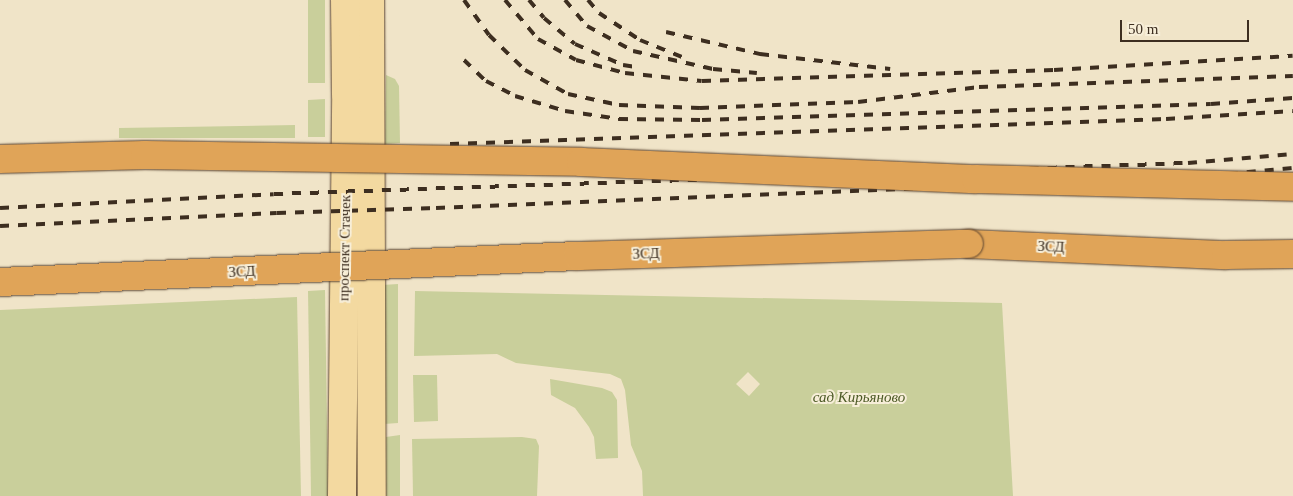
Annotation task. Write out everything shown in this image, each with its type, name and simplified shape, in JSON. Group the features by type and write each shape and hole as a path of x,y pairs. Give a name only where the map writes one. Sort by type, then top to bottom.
{"highway":[{"path":"0,159 146,155 572,161 976,179 1293,187"},
{"name":"ЗСД","path":"0,282 578,256 969,244 1226,255 1293,254"}],"main road":[{"name":"проспект Стачек","path":"342,496 346,94 345,0"},
{"name":"проспект Стачек","path":"370,0 372,496"}],"green space":[{"path":"308,0 325,0 325,83 308,83"},
{"path":"386,75 395,79 399,86 400,143 385,144"},
{"path":"325,99 325,137 308,137 308,100"},
{"path":"295,125 295,138 119,138 119,128"},
{"path":"398,284 398,423 384,424 382,285"},
{"path":"325,290 328,496 311,496 308,291"},
{"name":"сад Кирьяново","path":"415,291 1002,303 1013,496 643,496 642,471 631,445 625,390 621,379 610,374 516,363 497,354 414,356","holes":["748,372 760,384 749,396 736,384"]},
{"path":"297,297 301,496 0,496 0,310"},
{"path":"413,375 437,375 438,421 414,422"},
{"path":"550,379 602,388 612,392 617,400 618,458 596,459 594,437 589,427 575,408 551,395"},
{"path":"400,435 400,496 386,496 386,437"},
{"path":"522,437 536,439 539,446 537,496 413,496 412,439"}],"railway":[{"path":"464,0 489,35 525,70 568,94 619,105 700,108 858,102 979,87 1293,76"},
{"path":"505,0 538,39 576,60 625,73 702,81 1054,70 1293,56"},
{"path":"529,0 544,18 575,44 623,65 636,67"},
{"path":"565,0 587,26 633,51 713,69 757,73"},
{"path":"588,0 599,13 640,40 682,57"},
{"path":"666,32 760,54 890,69"},
{"path":"464,60 486,81 515,96 565,111 619,119 702,120 1211,104 1293,98"},
{"path":"450,144 1166,119 1293,111"},
{"path":"0,208 274,194 1188,163 1293,154"},
{"path":"0,226 277,213 1193,177 1293,168"}]}
